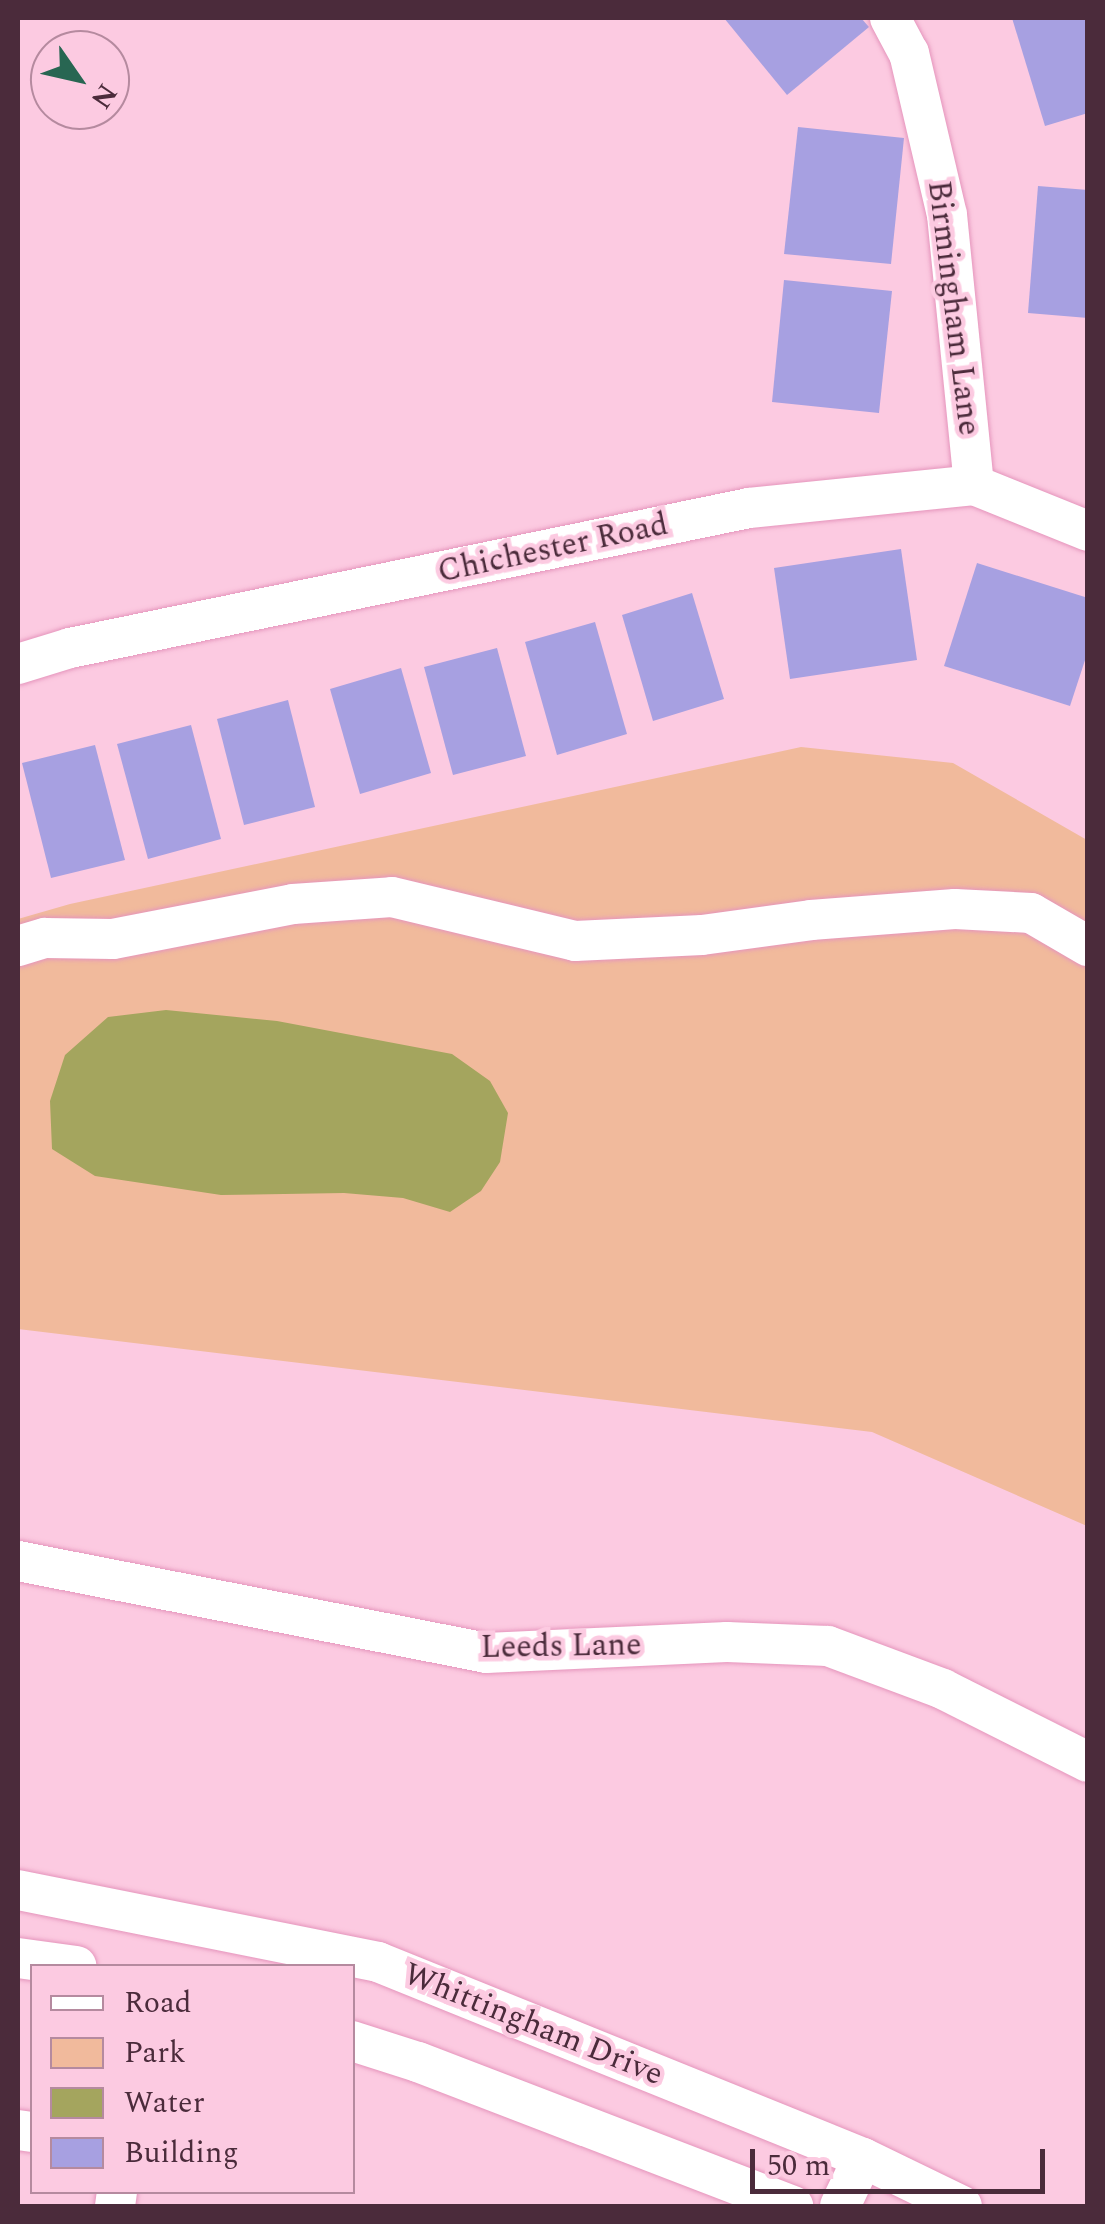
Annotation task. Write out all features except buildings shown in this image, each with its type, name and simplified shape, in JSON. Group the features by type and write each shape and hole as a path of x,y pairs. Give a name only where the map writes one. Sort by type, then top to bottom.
{"street":[{"name":"Birmingham Lane","path":"890,18 908,53 947,215 974,485"},
{"name":"Chichester Road","path":"18,664 70,648 749,508 974,485 1088,531"},
{"path":"18,946 45,938 113,939 294,904 392,897 575,941 702,935 955,909 1031,913 1088,946"},
{"name":"Leeds Lane","path":"18,1561 486,1653 727,1642 828,1646 943,1689 1088,1762"},
{"name":"Whittingham Drive","path":"18,1890 378,1962 862,2158 962,2206"},
{"path":"18,1958 62,1964"},
{"path":"355,2042 418,2062 793,2206"},
{"path":"840,2206 862,2158"}],"green space":[{"path":"801,747 953,763 1087,840 1087,1526 872,1432 18,1329 18,919 70,904"}],"water":[{"path":"166,1010 277,1021 452,1054 490,1081 508,1113 500,1162 481,1191 450,1212 403,1198 344,1193 221,1195 95,1176 52,1149 50,1101 65,1055 108,1017"}]}
